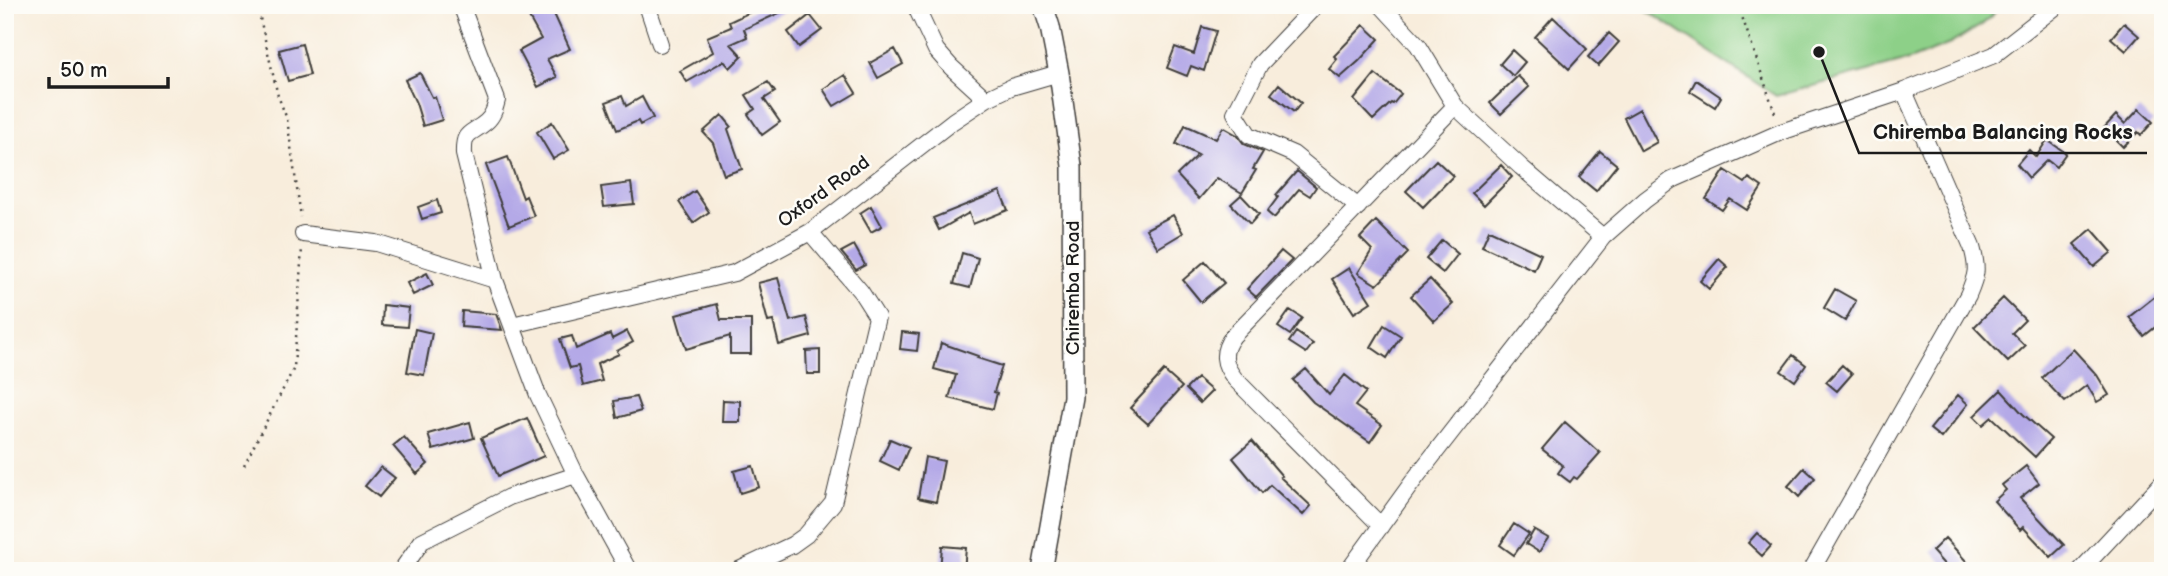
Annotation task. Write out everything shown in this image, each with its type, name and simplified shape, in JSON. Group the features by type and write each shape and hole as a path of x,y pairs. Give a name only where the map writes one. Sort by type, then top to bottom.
{"main road":[{"name":"Chiremba Road","path":"1042,5 1050,27 1059,73 1072,166 1073,397 1042,571"}],"street":[{"path":"461,5 497,100 494,112 487,122 471,132 464,141 464,154 495,280 538,395 576,475 629,571"},
{"path":"647,5 660,44"},
{"path":"915,5 936,50 986,99"},
{"path":"1316,5 1260,64 1235,113 1249,135 1293,154 1358,208"},
{"path":"1381,5 1418,45 1455,106 1603,237"},
{"path":"1348,571 1417,476 1603,237 1651,194 1672,180 1781,132 1904,91 1994,55 2058,5"},
{"name":"Oxford Road","path":"512,325 734,273 810,232 953,121 986,99 1059,73"},
{"path":"1811,571 1968,295 1977,265 1972,247 1904,91"},
{"path":"1381,526 1236,379 1225,364 1224,356 1226,345 1233,336 1455,106"},
{"path":"737,571 792,545 813,528 834,503 877,317 861,292 810,232"},
{"path":"303,234 376,243 495,280"},
{"path":"401,571 422,541 509,498 576,475"},
{"path":"2080,571 2163,482"}],"path":[{"path":"244,465 293,368 303,234 287,119 278,96 257,5"},
{"path":"1738,5 1781,132"}],"green space":[{"path":"1639,5 2002,5 1983,24 1950,44 1912,59 1776,96"}],"building":[{"path":"544,5 550,5 570,49 547,59 557,77 538,87 519,51 541,39 527,14"},
{"path":"765,5 797,5 744,29 747,37 731,44 742,56 730,68 724,61 687,82 680,71 713,52 707,37 731,27 729,22"},
{"path":"810,15 822,30 799,47 788,32"},
{"path":"1553,17 1587,49 1569,69 1535,37"},
{"path":"2124,23 2139,36 2126,51 2111,38"},
{"path":"1364,25 1379,39 1340,78 1329,69 1337,59 1334,56"},
{"path":"1202,27 1216,31 1204,71 1191,66 1187,76 1167,68 1175,47 1194,54"},
{"path":"1609,33 1619,42 1598,66 1588,57"},
{"path":"302,44 310,75 288,81 279,50"},
{"path":"895,49 903,64 878,78 870,63"},
{"path":"1512,50 1525,62 1513,76 1500,64"},
{"path":"420,73 432,97 435,97 442,120 423,126 405,80"},
{"path":"1375,74 1401,94 1373,120 1354,100"},
{"path":"845,75 856,93 834,106 823,89"},
{"path":"1518,76 1529,87 1501,114 1490,103"},
{"path":"1696,80 1721,97 1715,107 1690,91"},
{"path":"768,82 775,92 764,99 780,122 762,135 748,114 755,109 746,95"},
{"path":"1279,84 1301,103 1294,112 1271,94"},
{"path":"622,96 626,106 642,97 653,118 640,125 638,121 617,130 606,102"},
{"path":"1640,109 1657,142 1641,151 1624,118"},
{"path":"2139,109 2153,122 2141,135 2138,132 2123,147 2104,128 2116,115 2125,124"},
{"path":"722,115 731,126 728,129 742,169 724,175 713,143 703,132"},
{"path":"552,122 569,150 553,159 537,132"},
{"path":"1185,125 1216,139 1223,127 1237,135 1244,144 1263,152 1242,193 1217,178 1199,199 1177,175 1198,155 1176,144"},
{"path":"2047,140 2066,153 2056,167 2047,160 2029,178 2017,164 2029,150 2036,157"},
{"path":"1600,151 1617,165 1596,191 1579,177"},
{"path":"508,157 523,198 526,196 534,216 509,226 486,165"},
{"path":"1436,160 1453,176 1423,207 1406,191"},
{"path":"1501,165 1512,177 1484,205 1472,193"},
{"path":"1725,170 1745,183 1749,178 1762,187 1747,210 1730,199 1722,210 1706,199"},
{"path":"1297,171 1316,187 1310,196 1299,189 1274,218 1267,212 1278,197 1276,195"},
{"path":"631,183 634,204 604,207 601,187"},
{"path":"695,191 709,212 693,223 679,202"},
{"path":"1000,191 1008,210 973,224 969,213 939,230 933,218"},
{"path":"1241,195 1259,214 1250,224 1231,204"},
{"path":"437,200 441,213 422,219 418,207"},
{"path":"871,206 882,226 871,232 860,213"},
{"path":"1173,215 1183,233 1158,248 1146,229"},
{"path":"1376,221 1408,253 1377,285 1358,273 1372,250 1360,238"},
{"path":"2092,229 2112,252 2094,267 2074,244"},
{"path":"1489,230 1541,254 1534,270 1482,246"},
{"path":"1442,240 1458,254 1443,273 1426,259"},
{"path":"854,245 865,265 856,270 841,252"},
{"path":"1281,251 1292,260 1256,297 1247,289"},
{"path":"962,253 978,258 970,288 954,284"},
{"path":"1719,259 1728,267 1709,289 1700,281"},
{"path":"1205,261 1224,283 1201,302 1183,280"},
{"path":"1349,268 1371,302 1354,313 1332,279"},
{"path":"427,273 433,285 413,295 407,283"},
{"path":"778,278 790,321 806,317 811,336 779,345 773,321 768,322 758,283"},
{"path":"1430,279 1453,304 1434,321 1411,296"},
{"path":"1835,289 1856,301 1845,321 1824,308"},
{"path":"2163,290 2163,321 2144,336 2129,317"},
{"path":"2003,298 2025,320 2012,333 2025,346 2008,362 1974,327"},
{"path":"717,304 721,320 751,320 751,354 730,354 730,336 686,349 676,315"},
{"path":"383,305 409,308 407,327 382,325"},
{"path":"1290,310 1302,318 1290,335 1278,327"},
{"path":"462,311 496,314 502,330 461,327"},
{"path":"1384,325 1401,336 1387,358 1371,347"},
{"path":"415,329 432,333 424,375 407,372"},
{"path":"627,331 633,342 617,351 619,354 597,364 602,381 583,386 578,366 570,368 560,339 572,336 576,349 610,334 612,339"},
{"path":"902,332 919,334 917,351 900,349"},
{"path":"1296,332 1313,344 1306,353 1289,342"},
{"path":"941,343 1002,366 994,392 997,393 993,409 949,398 956,375 934,369"},
{"path":"2073,349 2097,375 2109,395 2097,402 2087,385 2065,402 2042,378"},
{"path":"820,350 820,374 807,374 806,351"},
{"path":"1793,355 1806,365 1795,381 1781,371"},
{"path":"1842,365 1852,374 1837,391 1826,382"},
{"path":"1306,369 1329,395 1345,375 1366,392 1355,406 1382,425 1370,442 1313,402 1293,380"},
{"path":"1164,371 1182,387 1148,424 1130,408"},
{"path":"1197,378 1212,391 1200,403 1186,389"},
{"path":"2001,390 2051,439 2035,457 1992,417 1983,425 1974,416"},
{"path":"1958,395 1968,404 1941,438 1930,429"},
{"path":"636,397 641,411 617,418 614,401"},
{"path":"723,400 740,401 740,422 722,422"},
{"path":"527,418 544,456 498,476 481,438"},
{"path":"470,422 474,438 433,450 428,434"},
{"path":"1565,422 1600,453 1577,479 1574,477 1570,482 1558,473 1563,466 1542,449"},
{"path":"404,437 428,464 417,474 393,446"},
{"path":"890,439 909,447 899,470 880,461"},
{"path":"1252,441 1282,476 1280,477 1311,506 1303,515 1270,485 1262,493 1233,458"},
{"path":"925,457 944,461 936,502 918,498"},
{"path":"753,466 759,487 740,493 734,471"},
{"path":"2026,466 2039,483 2020,498 2064,545 2051,557 2023,527 2020,530 1994,501 2006,490 2002,485"},
{"path":"381,467 395,478 379,497 365,486"},
{"path":"1804,468 1815,478 1799,497 1788,486"},
{"path":"1514,524 1529,534 1514,555 1500,545"},
{"path":"1534,530 1548,538 1539,552 1526,544"},
{"path":"1757,533 1771,546 1762,556 1748,543"},
{"path":"1945,538 1967,562 1958,571 1950,571 1932,551"},
{"path":"942,546 966,548 964,571 940,571"}],"place":[{"name":"Chiremba Balancing Rocks","path":"1819,52"}]}
